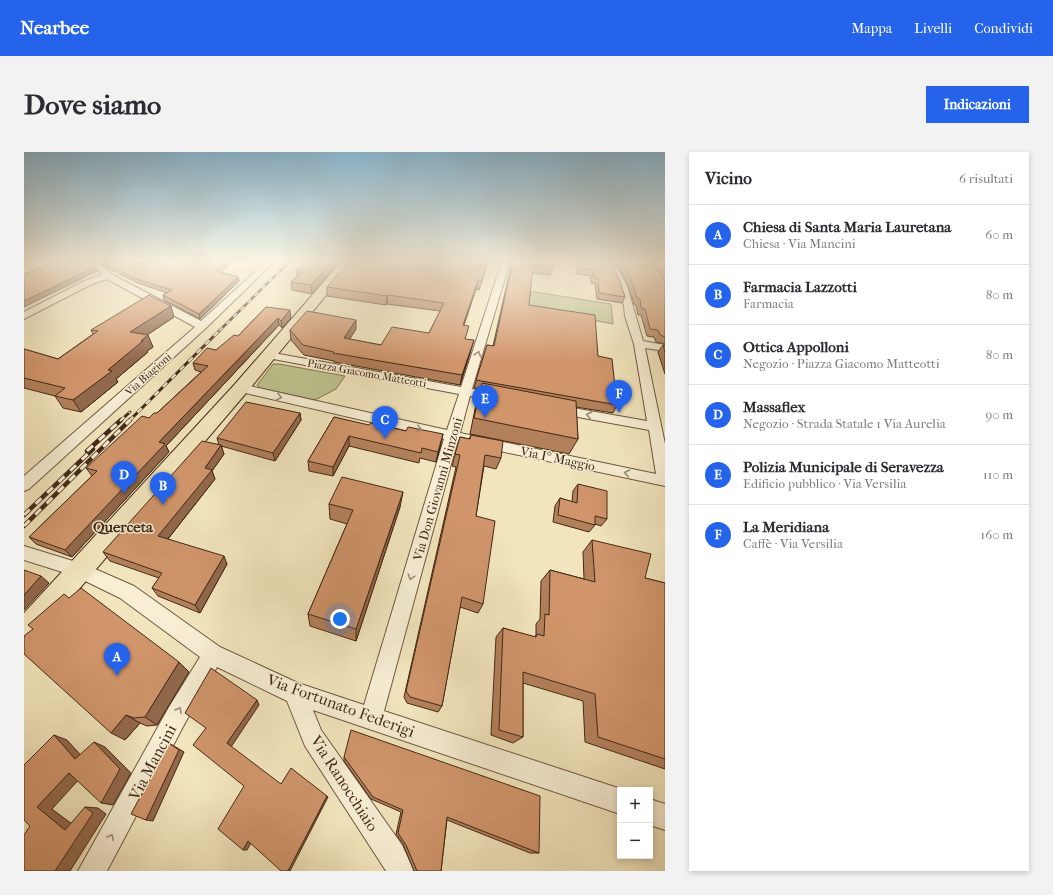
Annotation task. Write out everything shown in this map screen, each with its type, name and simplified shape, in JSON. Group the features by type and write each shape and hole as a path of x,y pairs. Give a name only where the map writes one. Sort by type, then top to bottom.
{"main road":[{"path":"24,633 241,388 319,295"}],"street":[{"path":"24,316 65,295"},
{"path":"143,295 202,326"},
{"name":"Via Biagioni","path":"24,485 235,295"},
{"name":"Via Don Giovanni Minzoni","path":"371,718 452,436 496,295"},
{"path":"626,295 630,316 639,344 665,480"},
{"path":"639,344 665,348"},
{"name":"Piazza Giacomo Matteotti","path":"268,355 512,400"},
{"path":"241,388 452,436"},
{"path":"542,406 655,427"},
{"name":"Via I° Maggio","path":"452,436 665,480"},
{"name":"Via Fortunato Federigi","path":"24,553 80,570 128,592 213,654 295,693 617,800"},
{"name":"Via Mancini","path":"92,871 177,714 213,654"},
{"name":"Via Ranocchiaio","path":"295,693 313,738 392,855 400,871"},
{"path":"653,813 665,817"}],"green space":[{"path":"508,295 551,295 611,304 613,324 506,303"},
{"path":"273,364 345,376 336,389 315,400 260,388 257,385"}],"building":[{"path":"24,295 37,295 24,301"},
{"path":"149,295 171,306 130,332 148,335 141,341 143,341 108,370 112,371 73,400 55,396 65,388 24,378 24,349 58,359 98,331 91,330"},
{"path":"164,295 219,295 199,314"},
{"path":"377,295 473,295 463,325 469,326 465,339 474,340 462,375 333,353 334,352 303,345 290,330 307,311 356,320 344,338 381,345 392,327 429,333 444,303"},
{"path":"505,295 530,295 529,305 595,315 598,356 612,359 617,405 476,380 487,345 494,346"},
{"path":"609,295 624,295 625,297"},
{"path":"636,295 665,295 665,337 660,335 658,330 650,329 645,309 641,308 640,299 637,298"},
{"path":"266,307 290,310 281,321 278,318 159,442 165,444 65,550 29,537 97,471 86,468 142,416 149,418 154,413 157,413 208,366 193,363 207,348 216,350 234,335 238,336"},
{"path":"482,383 576,401 578,439 474,418"},
{"path":"246,402 300,413 273,453 217,438"},
{"path":"334,417 406,431 408,427 443,434 438,452 422,448 421,453 349,436 333,467 308,461"},
{"path":"471,435 503,441 501,458 485,455 476,516 495,521 483,604 462,597 442,706 410,697 406,691 460,455 455,454 460,437 470,439"},
{"path":"202,441 221,445 205,468 212,470 158,536 224,556 195,605 152,588 162,573 103,552"},
{"path":"342,477 403,492 356,629 308,614 353,510 329,504"},
{"path":"578,484 607,491 607,519 595,516 595,525 558,515 560,498 577,503"},
{"path":"592,540 651,554 645,578 665,583 665,759 598,737 595,694 523,672 523,737 499,730 503,628 536,637 537,634 544,636 545,614 549,615 550,570 595,582"},
{"path":"24,570 41,576 24,595"},
{"path":"81,588 179,662 145,717 134,718 126,715 111,733 24,654 24,636 33,629 28,625 64,594 69,598"},
{"path":"211,668 257,700 227,743 281,784 291,768 327,796 288,871 281,871 248,841 243,850 218,829 244,786 193,745 206,728 185,713"},
{"path":"351,730 540,796 539,853 447,817 441,871 417,871 406,845 398,833 403,810 373,797 344,757"},
{"path":"54,735 75,759 94,742 120,769 101,803 69,773 37,807 65,830 85,807 93,813 55,871 24,871 24,835 30,826 24,820 24,765"},
{"path":"169,743 179,750 146,820 131,814"}],"railway":[{"path":"219,331 256,295"},
{"path":"24,526 219,331"},
{"path":"120,421 130,412"},
{"path":"87,451 121,420"},
{"path":"24,515 93,449"}],"place":[{"name":"La Meridiana","path":"619,413"},
{"name":"Polizia Municipale di Seravezza","path":"485,418"},
{"name":"Ottica Appolloni","path":"385,439"},
{"name":"Massaflex","path":"124,494"},
{"name":"Farmacia Lazzotti","path":"163,505"},
{"name":"Chiesa di Santa Maria Lauretana","path":"117,676"}],"district":[{"name":"Querceta","path":"123,527"}]}
